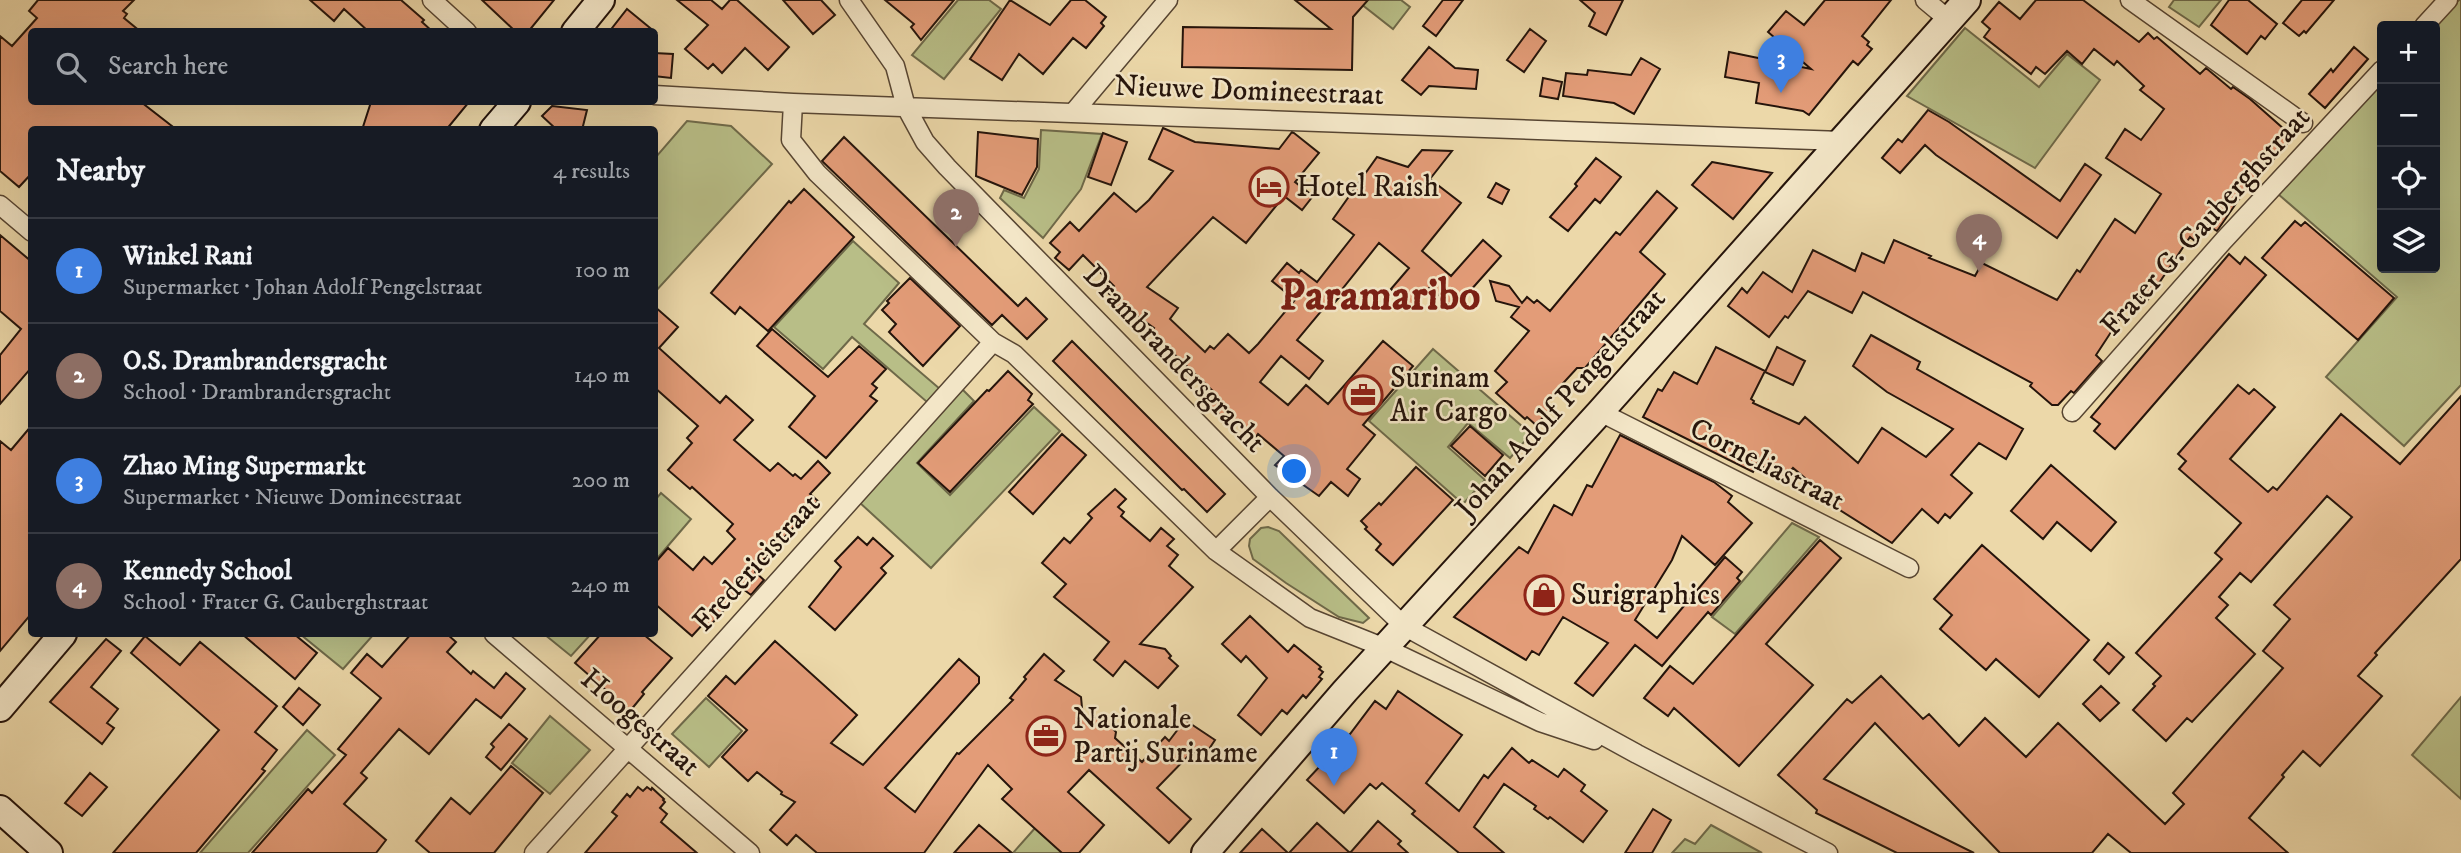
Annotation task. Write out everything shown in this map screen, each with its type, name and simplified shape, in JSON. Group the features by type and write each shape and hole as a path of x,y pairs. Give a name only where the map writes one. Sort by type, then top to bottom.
{"main road":[{"path":"578,28 601,0"},
{"name":"Johan Adolf Pengelstraat","path":"1205,853 1404,626 1600,412 1967,0"},
{"path":"496,126 514,105"},
{"path":"0,708 60,637"},
{"path":"0,808 49,853"}],"street":[{"path":"432,0 463,28"},
{"path":"1073,113 1168,0"},
{"path":"1925,0 1948,20"},
{"path":"2130,0 2303,123"},
{"path":"2429,21 2448,0"},
{"name":"Drambrandersgracht","path":"860,4 895,66 906,107 925,142 1270,497 1404,626 1637,754 1828,853"},
{"name":"Frater G. Cauberghstraat","path":"2072,412 2224,240 2377,76"},
{"name":"Nieuwe Domineestraat","path":"658,94 793,103 1842,141"},
{"name":"Drambrandersgracht","path":"793,103 791,140 817,173 993,342 1014,354 1216,551 1310,618 1385,648 1540,722 1637,754"},
{"path":"0,205 28,229"},
{"name":"Fredericistraat","path":"534,853 993,342"},
{"name":"Corneliastraat","path":"1600,412 1909,568"},
{"path":"1216,551 1270,497"},
{"name":"Hoogestraat","path":"497,637 750,853"}],"green space":[{"path":"958,0 989,0 1001,9 944,79 912,55"},
{"path":"1356,0 1401,0 1410,7 1393,29"},
{"path":"2174,0 2221,0 2199,27 2169,7"},
{"path":"2461,0 2461,385 2404,446 2326,377 2397,297 2278,194 2377,87 2377,273 2440,273 2439,21"},
{"path":"1965,28 2039,87 2067,54 2100,80 2035,168 1907,96"},
{"path":"687,121 731,126 772,164 658,289 658,155"},
{"path":"1041,130 1102,134 1081,189 1043,238 1000,198 1004,190 1024,198 1039,169"},
{"path":"853,241 899,283 864,324 940,389 927,402 852,337 823,369 774,327"},
{"path":"1433,349 1531,434 1510,458 1468,423 1448,447 1485,480 1463,504 1369,421"},
{"path":"961,388 974,401 917,463 950,495 1034,407 1060,431 931,568 859,502"},
{"path":"661,493 691,519 658,558 658,496"},
{"path":"1792,523 1819,537 1735,634 1712,617"},
{"path":"1268,527 1279,531 1369,618 1363,623 1339,617 1253,559 1250,539 1261,528"},
{"path":"304,637 371,637 343,669"},
{"path":"548,637 588,637 571,656"},
{"path":"2461,697 2461,799 2412,755"},
{"path":"706,698 742,731 709,767 672,734"},
{"path":"550,716 590,750 550,794 512,763"},
{"path":"307,730 335,755 248,853 200,853"},
{"path":"1711,825 1762,853 1672,853 1685,839 1695,844"},
{"path":"1036,827 1062,850 1059,853 1013,853"}],"building":[{"path":"38,0 134,0 123,11 127,14 124,18 136,28 28,28 37,18 29,11"},
{"path":"310,0 401,0 424,20 422,22 429,28 365,28 344,9 334,21"},
{"path":"482,0 554,0 531,28 512,28"},
{"path":"677,0 711,0 722,9 730,0 737,0 789,47 768,70 745,48 722,73 713,64 708,69 685,49 708,25"},
{"path":"783,0 821,0 835,15 813,34"},
{"path":"885,0 954,0 921,40 911,27 914,24"},
{"path":"1010,0 1050,25 1071,0 1085,0 1106,17 1101,23 1104,26 1086,48 1073,38 1043,74 1019,54 1002,80 970,59"},
{"path":"1295,0 1368,0 1353,17 1352,70 1182,67 1183,27 1331,29"},
{"path":"1443,0 1463,0 1436,36 1423,26"},
{"path":"1580,0 1623,0 1606,35 1589,26 1595,13"},
{"path":"1825,0 1891,0 1862,36 1872,49 1858,65 1853,61 1809,115 1803,111 1756,103 1759,83 1725,77 1729,52 1811,69 1768,32 1786,11 1804,25"},
{"path":"2036,0 2083,0 2139,42 2148,33 2154,39 2157,37 2200,74 2206,68 2231,89 2233,87 2250,99 2293,137 2242,195 2217,231 2207,225 2196,242 2190,237 2147,301 2136,294 2096,355 2102,361 2074,393 2071,391 2058,405 2052,405 2030,386 2032,383 1863,292 1852,313 1808,291 1788,318 1785,316 1769,337 1728,306 1742,288 1747,293 1763,272 1792,292 1813,250 1855,271 1862,253 1884,263 1894,240 1931,256 1929,258 1975,276 1982,263 2057,300 2077,270 2080,272 2115,219 2135,233 2161,194 2106,158 2125,129 2141,140 2164,109 2140,90 2144,86 2117,61 2114,65 2094,49 2082,64 2067,51 2045,74 2036,67 2031,74 1984,37 1990,29 1982,22 1999,2 2020,19"},
{"path":"2229,0 2248,0 2277,24 2265,39 2261,36 2247,54 2211,25"},
{"path":"2302,0 2334,0 2306,33 2304,31 2299,36 2283,23"},
{"path":"627,9 650,28 612,28"},
{"path":"28,28 28,105 145,105 172,126 28,126 28,177 19,187 0,171 0,36 12,46"},
{"path":"1530,29 1546,41 1524,72 1507,60"},
{"path":"1429,47 1455,68 1478,70 1476,89 1429,86 1421,95 1402,80"},
{"path":"2354,47 2368,59 2325,108 2309,94 2331,69 2333,72"},
{"path":"658,53 673,54 671,78 658,76"},
{"path":"1641,58 1660,69 1634,114 1614,103 1563,96 1566,73 1587,75 1588,70 1631,75"},
{"path":"1543,78 1562,82 1558,99 1540,96"},
{"path":"370,105 467,105 449,126 363,126"},
{"path":"552,106 587,110 583,126 553,126 542,116"},
{"path":"1928,110 2060,201 2085,164 2101,175 2057,238 1925,145 1900,173 1882,158 1898,139 1902,142"},
{"path":"1163,128 1195,142 1279,149 1292,132 1319,153 1295,182 1313,196 1302,210 1284,196 1246,243 1213,217 1147,287 1178,308 1170,319 1205,352 1210,346 1214,349 1228,334 1249,353 1258,344 1295,300 1272,281 1287,263 1317,282 1354,235 1333,219 1377,157 1408,167 1422,150 1452,151 1430,179 1461,203 1422,251 1451,276 1483,240 1501,256 1454,309 1430,287 1412,308 1391,289 1409,268 1379,243 1340,292 1342,294 1331,307 1327,304 1297,340 1323,361 1309,379 1281,356 1260,382 1288,405 1306,385 1328,404 1383,341 1413,366 1363,425 1375,435 1347,469 1360,479 1348,496 1331,482 1319,496 1275,465 1284,456 1258,434 1255,438 1230,417 1227,421 1207,404 1216,394 1151,332 1154,328 1129,310 1124,316 1109,304 1114,298 1108,293 1114,286 1083,255 1069,270 1055,258 1060,252 1050,243 1070,222 1079,231 1114,193 1136,212 1149,200 1173,171 1149,159"},
{"path":"978,132 1038,139 1037,167 1022,195 976,176"},
{"path":"1103,133 1127,142 1111,185 1088,177"},
{"path":"844,137 1018,306 1026,298 1047,319 1027,339 1002,315 992,325 822,161"},
{"path":"1596,158 1621,177 1600,203 1595,199 1568,231 1550,217 1577,186 1575,184"},
{"path":"1712,162 1772,173 1733,219 1692,185"},
{"path":"1496,183 1509,190 1502,204 1488,197"},
{"path":"804,189 854,237 768,331 740,307 735,314 711,293 789,201 791,203"},
{"path":"1657,191 1677,208 1640,252 1665,274 1585,368 1577,368 1545,403 1551,409 1536,425 1527,417 1525,419 1496,393 1507,382 1495,371 1529,331 1511,317 1519,307 1496,301 1490,281 1509,286 1522,303 1527,297 1534,303 1537,300 1550,311 1616,232 1620,235"},
{"path":"2295,221 2301,226 2305,222 2394,298 2358,340 2262,258"},
{"path":"0,235 28,259 28,372 0,404 0,355 21,329 0,311"},
{"path":"2229,254 2240,264 2245,257 2266,275 2115,449 2094,431 2100,424 2091,417"},
{"path":"910,278 960,326 923,366 889,332 896,324 882,310 889,303 887,301"},
{"path":"658,310 678,327 659,348 720,403 726,396 753,420 734,440 770,471 778,463 793,476 795,474 801,479 818,461 830,473 810,494 818,501 757,567 755,572 764,580 751,595 743,589 708,628 703,624 692,636 658,606 658,559 668,548 693,570 704,557 712,564 735,539 727,531 733,524 692,487 690,489 668,470 692,443 687,438 698,426 658,391"},
{"path":"772,329 828,377 859,346 886,369 872,384 877,388 870,396 877,401 826,458 789,427 815,396 757,346"},
{"path":"1871,335 1920,362 1917,369 2023,429 2006,459 1979,443 1951,475 1972,493 1950,518 1945,514 1938,523 1922,509 1892,543 1827,502 1830,499 1793,468 1781,482 1758,462 1753,472 1643,417 1658,389 1662,391 1674,372 1697,384 1716,347 1765,371 1751,399 1753,403 1799,424 1805,417 1858,463 1882,428 1926,457 1953,429 1887,392 1853,366"},
{"path":"1072,341 1225,494 1207,512 1053,361"},
{"path":"1777,347 1805,361 1793,385 1765,372"},
{"path":"1008,371 1032,394 1028,400 1033,404 950,492 918,463"},
{"path":"2238,385 2249,394 2254,389 2275,407 2230,459 2268,492 2273,487 2277,490 2341,414 2400,464 2461,396 2461,559 2375,653 2377,655 2358,676 2382,696 2320,766 2303,751 2249,818 2288,853 2131,853 2108,834 2092,853 2000,853 1875,723 1824,779 1974,853 1897,853 1816,813 1817,810 1778,775 1847,699 1852,703 1881,676 1923,719 1929,714 1959,746 1985,718 2026,757 2058,723 2165,824 2184,804 2173,793 2283,668 2263,651 2290,619 2274,605 2352,517 2327,496 2251,582 2240,573 2219,597 2228,605 2216,618 2255,654 2192,722 2187,718 2166,741 2133,710 2161,676 2136,653 2222,559 2215,553 2241,523 2179,469 2186,461 2178,454"},
{"path":"1470,426 1503,455 1485,476 1451,446"},
{"path":"28,430 28,618 0,651 0,441 11,450"},
{"path":"1062,434 1086,455 1033,514 1009,492"},
{"path":"1620,435 1714,482 1732,496 1728,502 1752,523 1715,565 1682,536 1672,560 1635,620 1657,638 1725,557 1742,572 1737,578 1740,581 1711,615 1708,612 1662,666 1635,645 1593,696 1575,683 1608,643 1563,617 1539,655 1532,651 1526,660 1454,617 1519,547 1528,553 1554,505 1572,515 1587,485 1592,487"},
{"path":"2051,465 2116,522 2091,551 2057,522 2043,539 2011,511"},
{"path":"1416,467 1453,500 1393,565 1376,550 1381,544 1365,529 1367,527 1361,521 1379,503 1381,505"},
{"path":"1115,489 1126,499 1118,507 1124,512 1121,516 1150,541 1161,528 1174,539 1167,546 1178,555 1169,566 1193,587 1140,644 1165,649 1171,656 1169,658 1178,666 1158,688 1125,661 1113,676 1094,660 1109,642 1054,597 1066,584 1042,563 1064,538 1070,543 1092,518 1088,514"},
{"path":"858,537 867,545 873,538 893,556 881,568 886,573 835,630 809,607 841,567 835,561"},
{"path":"1820,540 1841,558 1766,644 1813,685 1739,766 1674,708 1668,716 1644,698 1670,666 1693,684"},
{"path":"1982,545 2089,640 2039,697 1996,659 1986,670 1940,629 1952,615 1934,599"},
{"path":"1250,616 1288,652 1294,645 1321,667 1319,669 1323,672 1319,677 1322,679 1306,698 1303,695 1287,714 1282,710 1261,735 1238,715 1267,678 1246,656 1241,662 1222,644"},
{"path":"146,637 180,665 200,642 277,706 255,732 277,750 262,769 265,771 196,853 113,853 219,730 131,653"},
{"path":"246,637 298,637 317,653 295,679"},
{"path":"408,637 450,637 456,642 447,652 471,674 473,671 494,688 506,673 525,689 501,718 476,699 429,754 399,729 361,773 367,778 344,804 386,840 376,853 252,853 308,789 312,793 346,755 338,749 381,698 351,673 367,654 382,667"},
{"path":"598,637 647,637 672,658 642,692 644,694 630,711 575,663"},
{"path":"106,639 121,651 91,687 118,709 107,723 114,728 102,744 50,702"},
{"path":"775,641 857,715 831,743 863,765 959,659 979,677 979,683 885,788 915,812 957,753 959,754 1013,700 1010,698 1026,679 1024,677 1044,654 1064,671 1055,680 1081,697 1083,718 1102,717 1116,732 1115,738 1142,762 1165,737 1169,741 1185,720 1215,740 1203,758 1193,751 1157,788 1191,819 1169,843 1089,770 1068,792 1104,825 1079,853 1062,853 1002,799 1012,789 988,765 924,853 817,853 796,835 787,845 770,830 795,802 781,794 782,792 757,772 748,781 722,757 747,730 708,696 726,676 735,684"},
{"path":"2108,643 2124,657 2109,674 2094,660"},
{"path":"2101,686 2119,703 2100,721 2083,704"},
{"path":"299,688 320,705 303,725 283,707"},
{"path":"1398,691 1462,735 1426,783 1459,811 1484,775 1488,778 1512,748 1529,763 1532,760 1558,777 1564,769 1585,785 1581,791 1607,811 1583,842 1550,817 1548,819 1534,809 1536,806 1504,784 1474,827 1504,853 1459,853 1412,814 1415,811 1382,783 1376,789 1370,784 1344,813 1307,780 1350,734 1375,701 1386,709"},
{"path":"509,724 527,739 501,770 486,757 494,747 491,744"},
{"path":"511,766 543,793 494,853 430,853 416,841 451,798 470,814"},
{"path":"90,773 107,787 82,816 65,803"},
{"path":"638,787 643,791 647,787 651,790 652,788 664,799 665,802 660,808 667,814 661,822 697,853 585,853 617,816 612,812 627,794 630,797"},
{"path":"1653,809 1671,820 1652,853 1625,853"},
{"path":"1378,821 1401,841 1398,844 1408,853 1350,853"},
{"path":"1317,823 1350,853 1289,853"},
{"path":"979,825 1012,853 954,853"},
{"path":"1262,829 1288,853 1240,853"}],"place":[{"name":"Zhao Ming Supermarkt","path":"1781,93"},
{"name":"Hotel Raish","path":"1269,187"},
{"name":"O.S. Drambrandersgracht","path":"956,247"},
{"name":"Kennedy School","path":"1979,272"},
{"name":"Surinam Air Cargo","path":"1363,395"},
{"name":"Surigraphics","path":"1544,595"},
{"name":"Nationale Partij Suriname","path":"1046,736"},
{"name":"Winkel Rani","path":"1334,786"}],"district":[{"name":"Paramaribo","path":"1380,296"}]}
